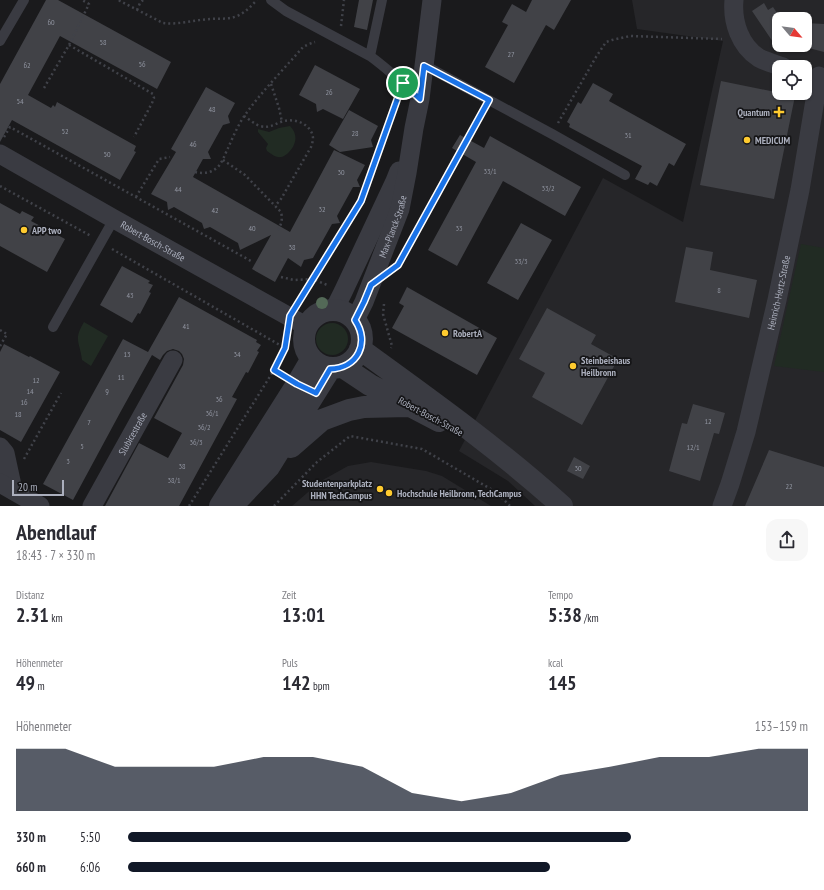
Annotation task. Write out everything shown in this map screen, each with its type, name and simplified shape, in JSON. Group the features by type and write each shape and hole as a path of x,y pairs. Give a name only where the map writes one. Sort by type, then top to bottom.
{"street":[{"name":"Max-Planck-Straße","path":"355,320 364,302 400,209 420,99 432,0"},
{"path":"734,0 733,7 736,28 743,40 759,57 772,63"},
{"name":"Heinrich-Hertz-Straße","path":"722,506 746,432 777,300 800,190 816,75"},
{"name":"Max-Planck-Straße","path":"334,310 395,181 414,128"},
{"name":"Robert-Bosch-Straße","path":"0,154 298,321"},
{"path":"325,310 334,310 349,314 359,326 362,334 360,350 356,357 350,363 337,368 320,366 311,360 303,344 304,334 298,321 311,319 325,310"},
{"name":"Robert-Bosch-Straße","path":"360,350 499,452 562,506"},
{"name":"Slubicestraße","path":"92,506 173,360"},
{"path":"220,506 311,360"},
{"path":"269,467 337,368"},
{"name":"Robert-Bosch-Straße","path":"337,368 499,452"},
{"path":"232,506 269,467 322,420 349,410 364,407 412,406"},
{"path":"0,447 5,453 8,485 40,506"}],"lane":[{"path":"0,41 24,0"},
{"path":"271,0 286,11 370,56 420,99"},
{"path":"370,56 382,0"},
{"path":"424,66 552,134 625,175"},
{"path":"53,327 114,219"}],"path":[{"path":"44,88 69,45 89,4 82,0"},
{"path":"119,0 163,23 170,24 235,17 242,14 257,0"},
{"path":"137,10 143,0"},
{"path":"340,41 344,0"},
{"path":"552,134 606,42 630,36 743,40"},
{"path":"195,172 204,174 214,170 219,165 223,160 235,131 244,116 303,47 316,42"},
{"path":"69,45 153,94 154,98 152,104 134,137"},
{"path":"189,506 274,370 361,201 403,83"},
{"path":"271,84 282,122"},
{"path":"392,93 398,98"},
{"path":"401,258 489,100"},
{"path":"244,116 260,126 267,127 293,120 308,127 312,132 313,139 311,147 281,199 275,206"},
{"path":"0,138 3,140 10,127 251,261"},
{"path":"136,197 159,159 170,157"},
{"path":"223,160 245,175 281,212 283,218 278,232"},
{"path":"0,186 101,242 285,348"},
{"path":"0,330 7,334 0,346"},
{"path":"274,370 297,384"},
{"path":"8,485 61,393"},
{"path":"274,506 317,462 350,436 422,449 496,492 510,506"}],"shaded area":[{"path":"632,0 824,0 824,506 535,506 508,481 459,451 603,178 683,222 723,41 637,29"},
{"path":"290,126 295,133 293,148 283,156 274,156 267,151 266,148 268,144 258,132 258,129 269,132"},
{"path":"801,244 824,248 824,372 774,366"},
{"path":"84,322 108,336 91,366 82,360 78,341 79,333"},
{"path":"329,323 335,323 345,330 348,339 347,345 341,352 335,355 329,355 319,348 316,342 316,336 323,326"},
{"name":"Hochschule Heilbronn, TechCampus","path":"371,462 426,471 442,476 491,506 292,506 321,481 348,466"}],"building":[{"path":"46,0 58,0 171,62 157,89 60,36 28,95 51,108 53,105 55,107 57,102 136,146 134,151 136,152 120,180 12,120 0,142 0,84"},
{"path":"359,0 373,0 367,30 354,27"},
{"path":"532,0 571,0 554,30 546,25 514,83 485,67 508,25 502,22 512,4 526,12"},
{"path":"764,3 768,10 773,7 776,12 772,12 772,41 752,11"},
{"path":"812,23 824,24 824,52 812,49"},
{"path":"315,65 360,89 343,119 323,109 317,112 316,104 299,95"},
{"name":"MEDICUM","path":"721,81 772,91 772,100 794,100 774,199 700,185"},
{"path":"593,83 613,94 609,101 686,144 674,166 669,163 657,186 650,182 648,185 635,179 642,166 569,127 570,124 567,122 578,102 581,104"},
{"path":"206,87 235,103 228,116 230,123 223,125 208,152 211,159 203,159 193,177 290,232 334,150 365,165 357,180 360,187 353,187 337,216 340,223 332,224 313,258 304,260 301,267 288,258 275,282 252,269 271,235 240,250 238,243 210,227 204,229 202,223 174,207 168,210 167,202 151,194 176,152 171,149"},
{"path":"349,110 378,126 371,140 373,147 340,152 329,145"},
{"path":"460,135 484,148 490,136 581,187 565,216 503,181 457,266 428,250 476,162 452,148"},
{"name":"APP two","path":"0,203 20,214 22,211 34,217 31,221 65,239 47,272 0,246"},
{"path":"521,223 552,240 518,300 487,283"},
{"path":"686,247 713,252 710,270 757,280 749,318 675,302"},
{"path":"122,266 150,281 148,283 153,285 149,292 151,293 140,314 138,313 132,323 100,305"},
{"name":"RobertA","path":"407,287 497,338 477,375 392,328 404,306 399,303"},
{"path":"179,297 257,340 256,342 261,345 248,373 246,372 232,397 237,399 179,506 105,506 139,443 168,458 182,433 154,418 183,365 184,359 182,354 173,349 167,351 160,360 152,355 73,500 43,484 123,339 148,352"},
{"name":"Steinbeishaus Heilbronn","path":"547,308 596,335 591,344 618,359 582,425 532,397 545,373 519,359"},
{"path":"4,344 60,372 21,442 0,430 0,352"},
{"path":"693,404 725,413 719,434 714,433 700,481 669,471 682,423 687,424"},
{"path":"769,450 824,467 824,506 745,506"},
{"path":"574,457 590,466 583,479 567,471"}],"place":[{"name":"Quantum","path":"779,112"},
{"name":"MEDICUM","path":"747,140"},
{"name":"APP two","path":"24,230"},
{"name":"RobertA","path":"445,333"},
{"name":"Steinbeishaus Heilbronn","path":"573,366"},
{"name":"Studentenparkplatz HHN TechCampus","path":"380,489"},
{"name":"Hochschule Heilbronn, TechCampus","path":"389,493"}],"route":[{"path":"424,66 489,100 398,265 371,285 355,320 362,334 360,350 356,357 343,367 330,369 316,393 297,384 274,370 285,348 290,316 361,201 403,83 420,99 424,66"}]}
